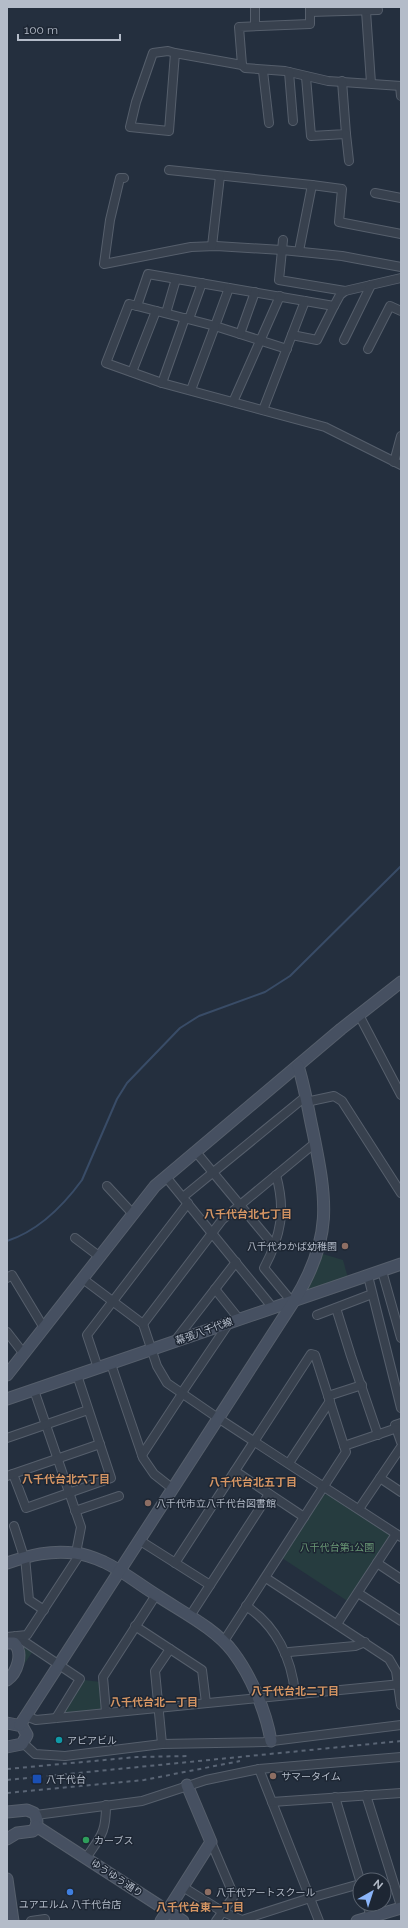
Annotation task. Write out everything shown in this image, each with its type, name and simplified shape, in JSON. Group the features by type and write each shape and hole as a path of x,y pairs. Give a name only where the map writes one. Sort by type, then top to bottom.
{"street":[{"path":"255,7 255,26"},
{"path":"242,65 239,27 310,24 310,10 378,10"},
{"path":"366,10 371,83"},
{"path":"175,52 169,131 130,127 136,102 153,54 175,52 242,65 245,68 263,71 289,72 306,77 400,86 401,96"},
{"path":"263,71 269,123"},
{"path":"289,72 293,121"},
{"path":"306,77 311,136 346,134"},
{"path":"342,81 349,161"},
{"path":"169,170 342,189 339,222 401,234"},
{"path":"212,246 220,176"},
{"path":"124,178 120,178 110,220 104,264 191,246 212,246 299,251 342,256 401,267"},
{"path":"299,251 312,185"},
{"path":"375,193 401,198"},
{"path":"283,240 279,280 345,291 401,278"},
{"path":"137,306 148,274 334,306"},
{"path":"166,313 176,279"},
{"path":"162,383 202,283"},
{"path":"344,340 371,286"},
{"path":"191,390 229,288"},
{"path":"292,335 317,340 340,295 345,291"},
{"path":"240,334 255,292"},
{"path":"233,402 280,296"},
{"path":"263,410 305,301"},
{"path":"287,349 215,326 129,304 106,363 162,383 325,427 397,464 401,436"},
{"path":"368,349 390,306 401,311"},
{"path":"132,372 156,311"},
{"path":"7,1375 155,1186 359,1015 401,982"},
{"path":"359,1015 400,1093"},
{"path":"7,1748 18,1746 23,1743 26,1738 26,1732 23,1720 294,1302 312,1269 323,1236 324,1196 315,1143 298,1066"},
{"path":"98,1368 87,1335 113,1302 186,1200 213,1172 306,1100 334,1096 342,1101 401,1193"},
{"path":"142,1324 222,1220 315,1143"},
{"path":"196,1152 274,1246"},
{"path":"276,1175 282,1199 282,1212 280,1226 274,1246 264,1268 294,1302"},
{"path":"166,1177 273,1308"},
{"path":"107,1186 133,1214"},
{"path":"75,1238 100,1257"},
{"path":"174,1342 236,1262"},
{"name":"幕張八千代線","path":"7,1399 234,1320 294,1302 401,1264"},
{"path":"382,1271 401,1338"},
{"path":"7,1278 12,1275 44,1328"},
{"path":"368,1276 401,1408"},
{"path":"83,1279 142,1324 151,1350 167,1383 218,1418 399,1535 377,1563 337,1624"},
{"path":"142,1455 182,1394 234,1320 215,1288"},
{"path":"317,1315 372,1294"},
{"path":"336,1308 378,1434"},
{"path":"7,1332 24,1354"},
{"path":"175,1564 311,1354 315,1355 346,1452 224,1641"},
{"path":"111,1364 142,1455 154,1474 173,1489"},
{"path":"77,1375 88,1410 100,1444 111,1478 26,1508 10,1475 100,1444"},
{"path":"289,1463 329,1398 362,1386"},
{"path":"7,1637 27,1635 44,1610 78,1554 81,1528 34,1390"},
{"path":"7,1438 88,1410"},
{"path":"344,1446 399,1426 401,1442"},
{"path":"359,1509 401,1447"},
{"path":"235,1471 304,1517"},
{"path":"380,1478 401,1492"},
{"path":"190,1616 269,1494"},
{"path":"75,1510 119,1496"},
{"path":"14,1526 24,1557 29,1600 44,1610"},
{"path":"139,1540 210,1585"},
{"path":"7,1563 24,1557 52,1551 78,1554 104,1562 190,1616 224,1641 240,1662 258,1698 267,1721 271,1741"},
{"path":"377,1563 401,1579"},
{"path":"266,1578 389,1659 395,1668 400,1684 401,1705"},
{"path":"358,1593 401,1621"},
{"path":"106,1712 103,1677 156,1594"},
{"path":"246,1606 260,1616 270,1627 285,1654 292,1671 295,1694"},
{"path":"135,1626 202,1670 206,1703"},
{"path":"16,1636 80,1680 56,1718"},
{"path":"285,1654 289,1652 355,1646 365,1642"},
{"path":"7,1643 14,1643 17,1647 18,1663 7,1680"},
{"path":"162,1744 155,1672 170,1649"},
{"path":"7,1723 23,1720 36,1720 400,1684"},
{"path":"23,1743 35,1754 65,1756 162,1744 271,1741 401,1725"},
{"path":"36,1821 106,1805 142,1801 187,1785 259,1769 401,1757"},
{"path":"259,1769 319,1921"},
{"path":"187,1785 234,1896 216,1921"},
{"path":"272,1802 401,1793"},
{"path":"357,1921 401,1907 366,1795"},
{"path":"335,1797 358,1872"},
{"name":"ゆうゆう通り","path":"86,1858 104,1831 106,1824 106,1805"},
{"path":"7,1812 27,1810 36,1821"},
{"path":"7,1839 12,1832 33,1831 36,1821"},
{"name":"ゆうゆう通り","path":"36,1821 86,1858 182,1921"},
{"path":"161,1921 211,1842"},
{"path":"7,1879 13,1921"},
{"path":"183,1887 223,1912 242,1920 352,1886"},
{"path":"369,1912 371,1917"},
{"path":"31,1921 45,1919 45,1921"}],"green space":[{"path":"323,1254 343,1260 348,1278 310,1291 307,1289"},
{"name":"八千代台第1公園","path":"330,1494 392,1535 349,1602 282,1558 323,1495"},
{"path":"23,1644 33,1651 25,1663 23,1661 20,1646"},
{"path":"84,1680 101,1682 103,1709 63,1713"}],"waterway":[{"path":"7,1241 18,1237 39,1224 58,1208 75,1190 82,1180 117,1099 127,1083 180,1028 199,1016 265,992 290,976 401,866"}],"railway":[{"path":"7,1780 401,1741"},
{"path":"7,1769 137,1757 190,1756"},
{"path":"7,1793 144,1780 240,1761"}],"place":[{"name":"八千代わかば幼稚園","path":"345,1246"},
{"name":"八千代市立八千代台図書館","path":"148,1503"},
{"name":"アピアビル","path":"59,1740"},
{"name":"サマータイム","path":"273,1776"},
{"name":"八千代台","path":"37,1779"},
{"name":"カーブス","path":"86,1840"},
{"name":"ユアエルム 八千代台店","path":"70,1892"},
{"name":"八千代アートスクール","path":"208,1892"}],"district":[{"name":"八千代台北七丁目","path":"248,1214"},
{"name":"八千代台北六丁目","path":"66,1479"},
{"name":"八千代台北五丁目","path":"253,1482"},
{"name":"八千代台北二丁目","path":"295,1691"},
{"name":"八千代台北一丁目","path":"154,1702"},
{"name":"八千代台東一丁目","path":"200,1907"}]}
